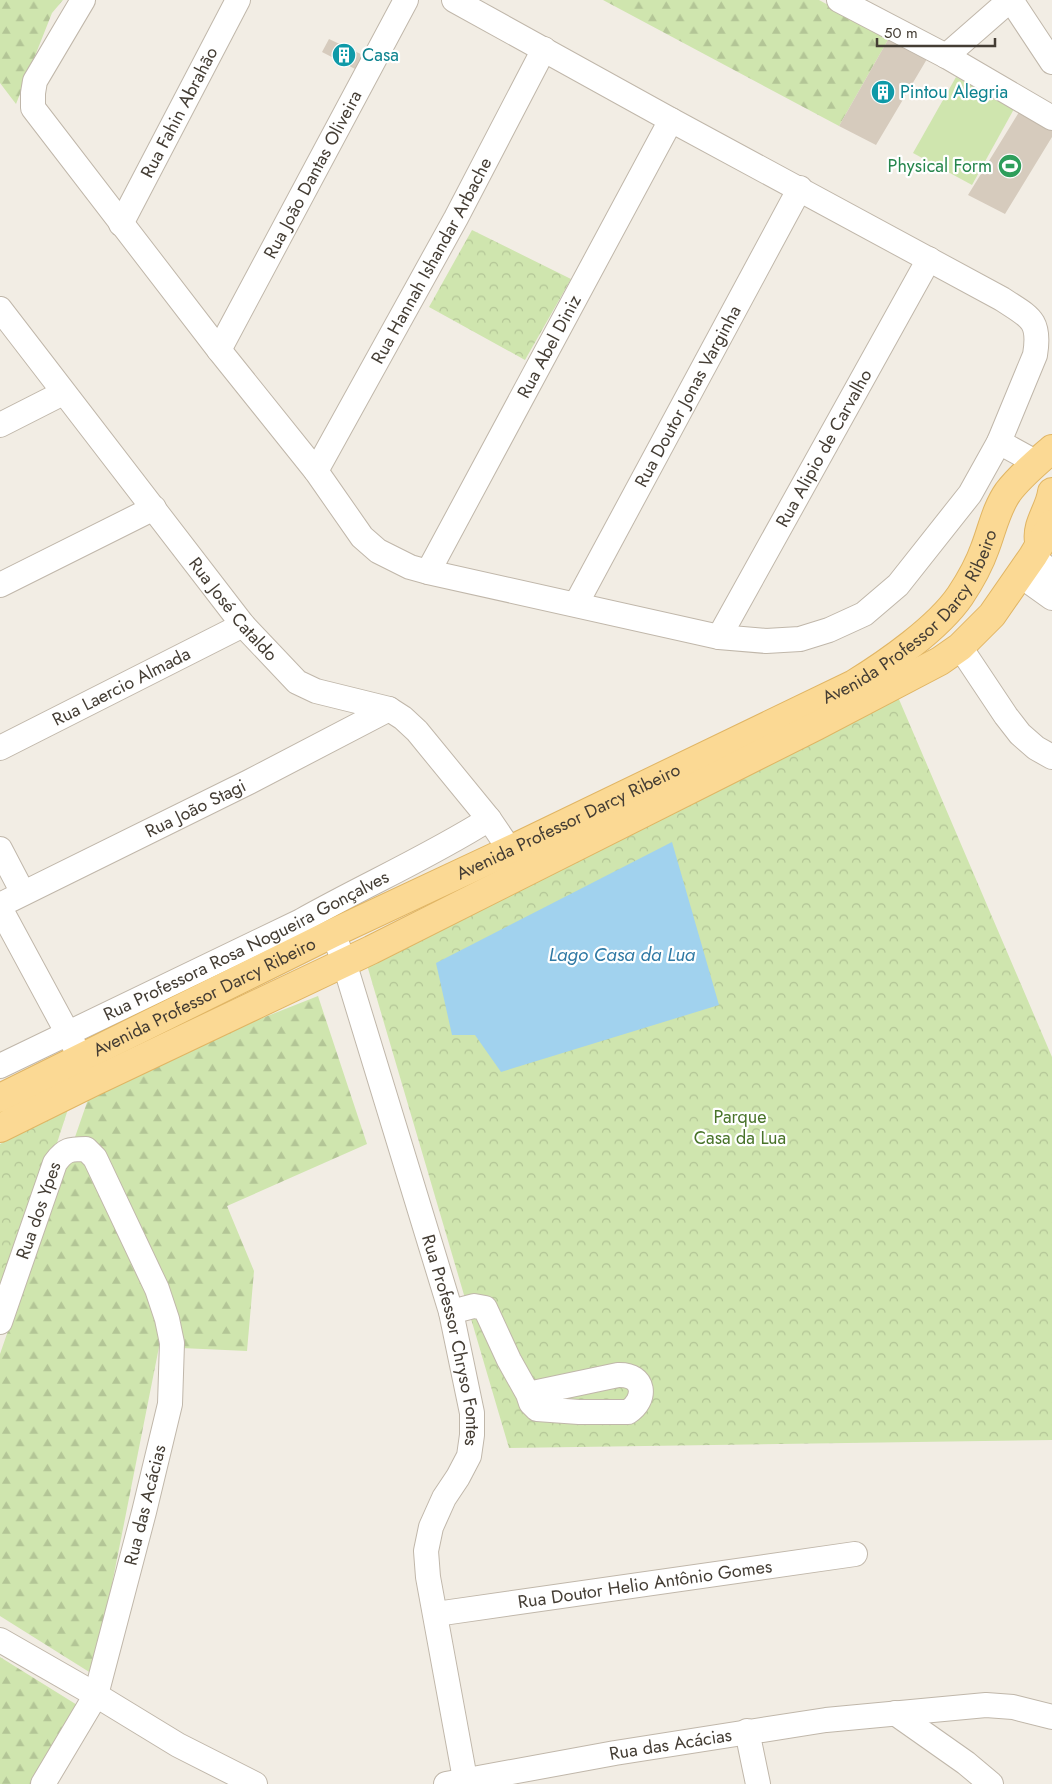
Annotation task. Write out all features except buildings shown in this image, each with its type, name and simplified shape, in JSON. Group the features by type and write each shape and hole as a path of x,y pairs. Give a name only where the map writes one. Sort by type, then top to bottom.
{"main road":[{"path":"985,549 995,566 1004,571 1039,555 1038,530 1051,501 1052,491 1044,456"},
{"name":"Avenida Professor Darcy Ribeiro","path":"0,1098 333,932 510,850 854,684 898,654 925,632 958,598 985,549 998,511 1008,492 1044,456"},
{"name":"Avenida Professor Darcy Ribeiro","path":"0,1128 388,941 932,666 960,647 992,615 1039,555"},
{"path":"958,598 957,632 960,647"}],"street":[{"path":"83,0 35,81 33,108 219,350 316,471 362,537 378,551 410,567 428,572 719,637 766,641 800,639 829,630 864,614 898,585 970,494 999,442 1035,355 1038,340 1036,326 1026,314 1002,298 671,120 454,0"},
{"name":"Rua Fahin Abrahão","path":"121,224 238,0"},
{"name":"Rua João Dantas Oliveira","path":"219,350 406,0"},
{"path":"839,0 946,56 1052,118"},
{"path":"946,56 1011,0 1052,62"},
{"name":"Rua Hannah Ishandar Arbache","path":"316,471 456,218 544,50"},
{"name":"Rua Abel Diniz","path":"428,572 671,120"},
{"name":"Rua Doutor Jonas Varginha","path":"576,604 800,188"},
{"name":"Rua Alipio de Carvalho","path":"719,637 928,258"},
{"name":"Rua José Cataldo","path":"0,309 243,625 297,682 316,691 389,709 403,718 417,731 489,819 510,850"},
{"path":"0,425 63,393"},
{"path":"999,442 1044,456"},
{"path":"970,494 991,494 1002,502"},
{"path":"0,585 154,508"},
{"path":"1039,555 1052,598"},
{"name":"Rua Laercio Almada","path":"0,748 243,625"},
{"path":"960,647 1020,734 1036,748 1052,757"},
{"name":"Rua João Stagi","path":"0,906 249,782 389,709"},
{"name":"Rua Professora Rosa Nogueira Gonçalves","path":"0,1066 301,921 337,900 453,842 489,819"},
{"path":"0,849 23,893"},
{"path":"0,906 81,1058"},
{"name":"Rua Professor Chryso Fontes","path":"333,932 344,962 451,1312 472,1413 472,1435 469,1456 444,1498 431,1527 426,1551 428,1577 436,1614 455,1782"},
{"name":"Rua dos Ypes","path":"0,1322 55,1163 62,1153 72,1149 86,1149"},
{"name":"Rua das Acácias","path":"43,1784 96,1695 170,1404 172,1343 167,1319 157,1289 95,1158 86,1149"},
{"path":"451,1312 474,1306 485,1308 509,1360 528,1394"},
{"name":"Rua Doutor Helio Antônio Gomes","path":"436,1614 855,1554"},
{"path":"0,1640 178,1745 255,1784"},
{"name":"Rua das Acácias","path":"455,1782 747,1731 826,1720 986,1705 1013,1707 1052,1717"},
{"path":"895,1714 966,1763 991,1784"},
{"path":"747,1731 758,1784"}],"green space":[{"path":"0,0 63,0 52,13 16,104 0,83"},
{"path":"603,0 819,0 889,38 839,126"},
{"path":"956,77 1014,109 972,185 913,153"},
{"path":"472,230 571,279 525,360 429,307"},
{"name":"Parque Casa da Lua","path":"898,697 1052,1057 1052,1440 509,1448 367,965"},
{"path":"318,996 367,1144 227,1206 254,1271 247,1351 159,1347 94,1675 0,1616 0,1354 93,1085"},
{"path":"70,1103 4,1306 0,1298 0,1144"},
{"path":"0,1657 82,1708 35,1784 0,1784"}],"water":[{"name":"Lago Casa da Lua","path":"672,842 719,1005 501,1072 475,1035 452,1035 436,963"}],"place":[{"name":"Casa","path":"344,55"},
{"name":"Pintou Alegria","path":"883,92"},
{"name":"Physical Form","path":"1010,166"}]}
